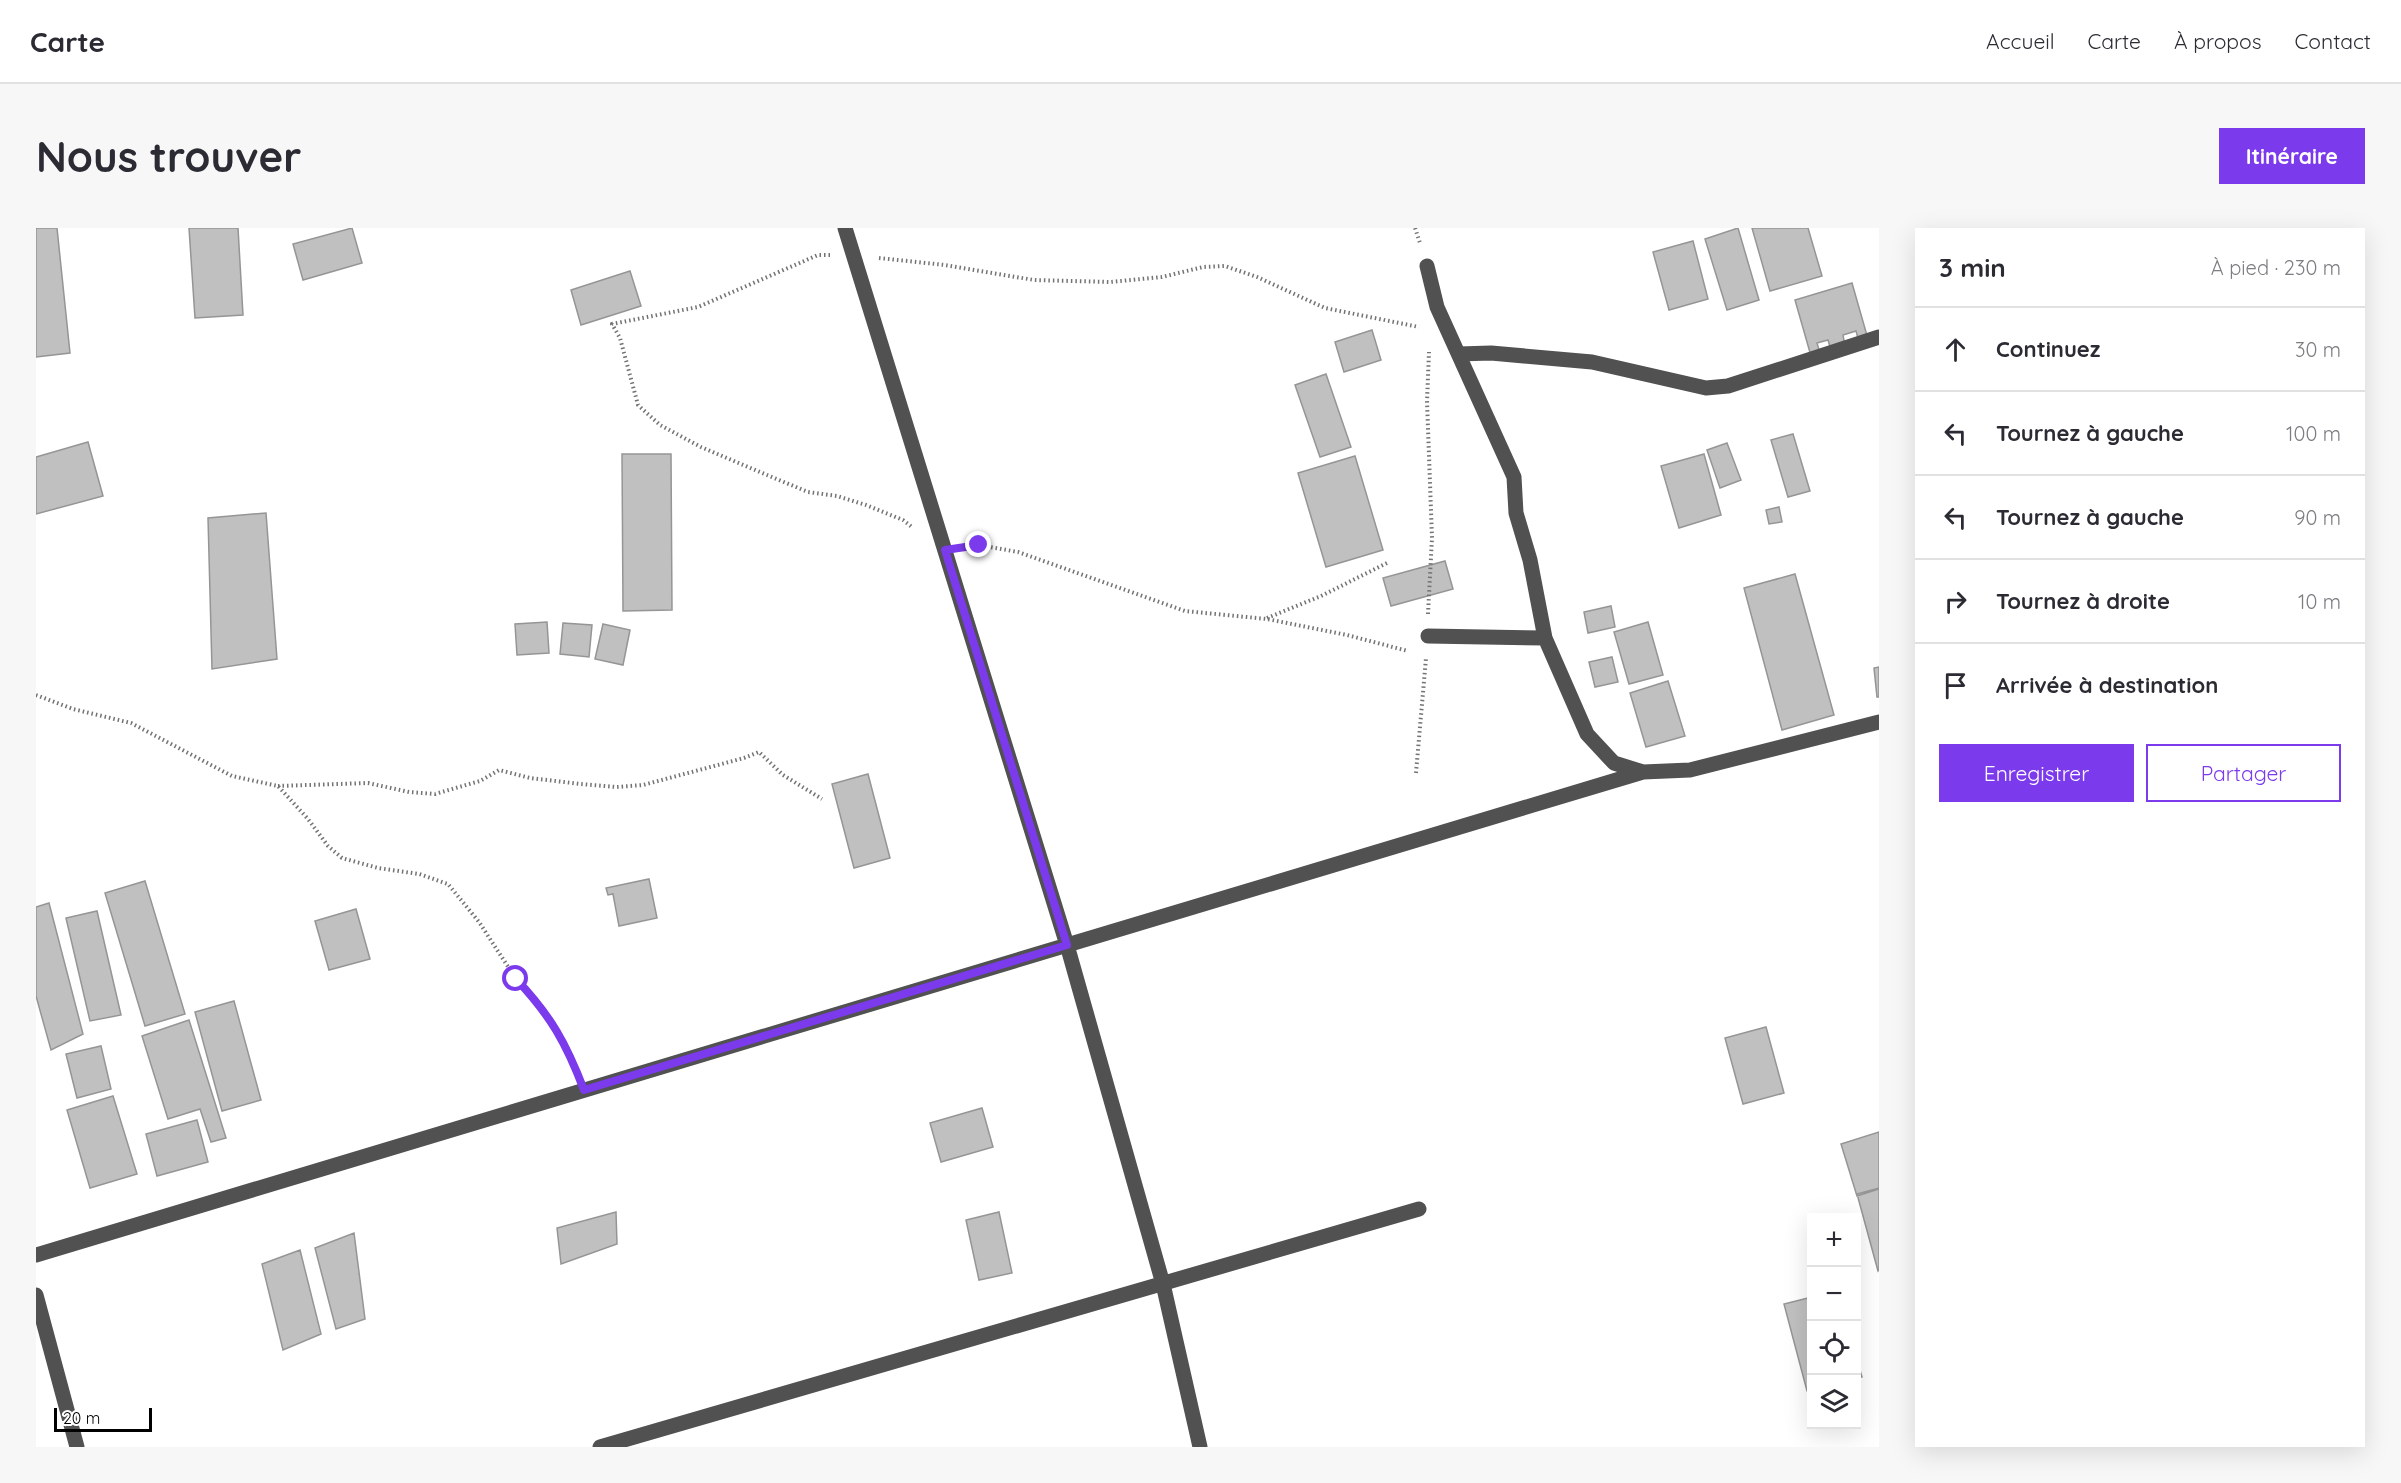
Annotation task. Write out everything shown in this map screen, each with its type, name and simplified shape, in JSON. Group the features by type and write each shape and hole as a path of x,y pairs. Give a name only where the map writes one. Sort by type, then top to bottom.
{"street":[{"path":"845,228 1067,945 1163,1284 1200,1447"},
{"path":"1427,266 1437,307 1514,477 1516,513 1530,560 1545,638 1587,734 1614,763 1642,772"},
{"path":"1459,354 1491,353 1592,362 1706,388 1728,386 1879,337"},
{"path":"1428,636 1545,638"},
{"path":"36,1255 1642,772 1690,770 1879,722"},
{"path":"600,1447 1419,1209"},
{"path":"36,1295 77,1447"}],"path":[{"path":"1416,228 1427,266"},
{"path":"1425,661 1417,654 1399,649 1266,619 1185,611 1018,552 979,545 945,550 903,520 847,499 808,492 701,447 660,425 638,405 620,338 612,324 698,307 818,255 853,255 1034,280 1110,282 1162,277 1203,267 1225,266 1257,277 1325,308 1429,328"},
{"path":"1416,773 1428,636 1432,538 1427,401 1429,350"},
{"path":"1266,619 1331,591 1387,563"},
{"path":"36,695 73,709 131,723 232,776 278,786 368,783 409,792 435,794 480,781 499,770 530,778 617,787 643,785 759,752 783,775 822,799"},
{"path":"278,786 308,819 328,846 342,858 378,868 419,874 448,884 479,922 516,979 543,1008 569,1051 584,1090"}],"building":[{"path":"36,228 57,228 70,353 36,357"},
{"path":"189,228 238,228 243,315 195,318"},
{"path":"352,228 362,263 303,280 293,244"},
{"path":"1738,228 1759,300 1727,310 1705,239"},
{"path":"1752,228 1808,228 1822,276 1770,291"},
{"path":"1693,241 1708,299 1669,310 1653,252"},
{"path":"630,271 641,306 581,325 571,290"},
{"path":"1852,283 1868,339 1859,342 1856,331 1843,335 1845,346 1831,350 1828,340 1817,343 1820,353 1811,356 1795,300"},
{"path":"1372,330 1381,360 1344,372 1335,342"},
{"path":"1326,374 1351,447 1320,457 1295,385"},
{"path":"1793,434 1810,491 1788,497 1771,440"},
{"path":"88,442 103,496 36,514 36,457"},
{"path":"1727,443 1741,480 1720,488 1707,450"},
{"path":"622,454 671,454 672,610 623,611"},
{"path":"1704,454 1721,515 1679,528 1661,466"},
{"path":"1355,456 1383,550 1326,567 1298,473"},
{"path":"1779,507 1782,522 1769,524 1766,510"},
{"path":"266,513 277,659 212,669 208,518"},
{"path":"1445,561 1453,589 1391,606 1383,578"},
{"path":"1795,574 1834,715 1782,730 1744,588"},
{"path":"1611,606 1615,627 1588,633 1584,612"},
{"path":"547,622 549,653 517,655 515,624"},
{"path":"1648,622 1663,675 1629,684 1614,632"},
{"path":"563,623 592,625 589,657 560,654"},
{"path":"603,624 630,630 623,665 595,659"},
{"path":"1612,657 1618,682 1595,687 1589,662"},
{"path":"1879,667 1879,697 1877,697 1874,668"},
{"path":"1668,681 1685,736 1646,747 1630,693"},
{"path":"868,774 890,858 854,868 832,784"},
{"path":"649,879 657,918 619,926 613,894 608,895 606,888"},
{"path":"145,881 185,1014 145,1026 105,893"},
{"path":"49,903 83,1034 51,1050 36,996 36,907"},
{"path":"356,909 370,959 329,970 315,921"},
{"path":"97,911 121,1015 90,1021 66,918"},
{"path":"234,1001 261,1100 222,1111 195,1012"},
{"path":"189,1020 226,1138 211,1142 200,1109 168,1119 142,1036"},
{"path":"1766,1027 1784,1093 1743,1104 1725,1038"},
{"path":"101,1046 111,1089 77,1098 66,1054"},
{"path":"113,1096 137,1174 90,1188 67,1110"},
{"path":"982,1108 993,1147 941,1162 930,1123"},
{"path":"197,1120 208,1162 157,1176 146,1134"},
{"path":"1879,1132 1879,1189 1857,1196 1841,1144"},
{"path":"1879,1188 1879,1270 1878,1271 1857,1194"},
{"path":"616,1212 617,1244 561,1264 557,1228"},
{"path":"999,1212 1012,1273 979,1280 966,1220"},
{"path":"354,1233 365,1319 336,1329 315,1248"},
{"path":"300,1250 321,1334 283,1350 262,1264"},
{"path":"1807,1298 1807,1391 1784,1304"}],"route":[{"path":"516,979 543,1008 569,1051 584,1090 1067,945 945,550 979,545"}]}
